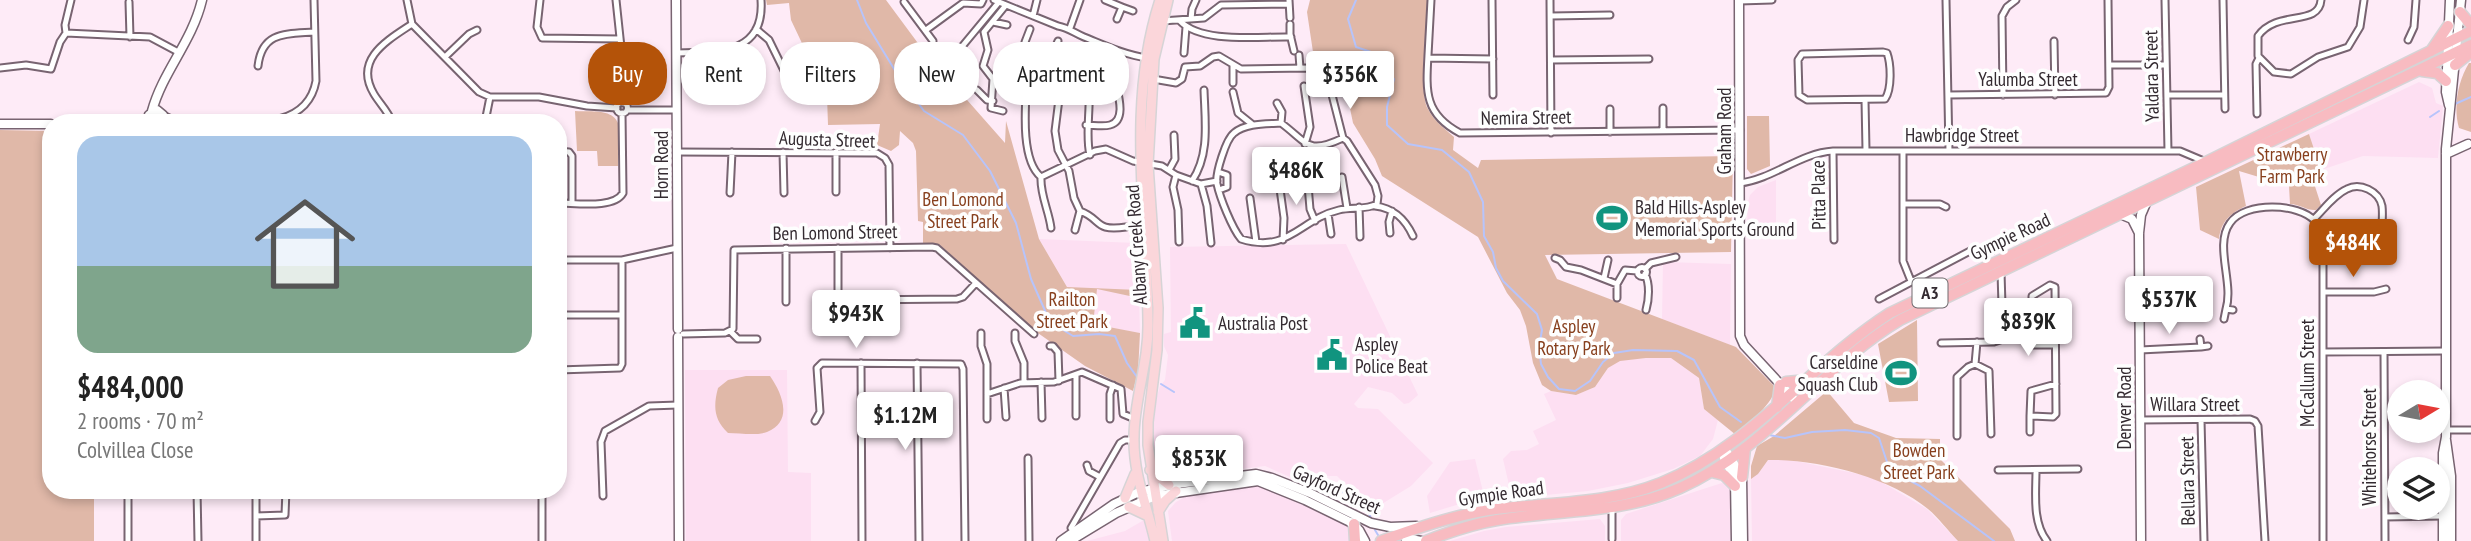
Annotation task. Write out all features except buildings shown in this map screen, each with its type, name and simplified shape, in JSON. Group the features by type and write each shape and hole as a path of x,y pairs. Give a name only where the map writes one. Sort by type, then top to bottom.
{"highway":[{"path":"2460,12 2471,25"},
{"path":"2431,51 2448,26"},
{"name":"Gympie Road","path":"1423,541 1497,520 1668,493 1729,461 1796,397 1885,329 1911,314 2001,271 2189,170 2471,32"},
{"name":"Gympie Road","path":"1768,422 1777,407 1796,397 1808,380 1867,329 1891,313 2077,229 2120,214 2420,70 2453,58 2471,46"},
{"path":"2453,58 2471,52"},
{"path":"2420,70 2435,72 2446,81"},
{"path":"1777,407 1783,383 1808,380"},
{"path":"1712,471 1739,482 1746,442"},
{"name":"Gympie Road","path":"1381,541 1426,525 1488,510 1612,502 1746,442"},
{"path":"1354,524 1355,541"}],"main road":[{"path":"157,114 158,89 197,20 202,0"},
{"name":"Horn Road","path":"676,0 680,334 677,405 678,541"},
{"name":"Albany Creek Road","path":"1153,514 1142,496 1136,472 1133,440 1149,333 1144,164 1150,59 1160,0"},
{"name":"Albany Creek Road","path":"1153,514 1154,492 1148,427 1157,354 1158,308 1144,164 1152,79 1150,59 1168,0"},
{"name":"Graham Road","path":"1740,0 1740,336 1744,345 1796,397"},
{"path":"2450,0 2448,26 2453,41"},
{"path":"2445,380 2446,141 2453,41 2461,0"},
{"path":"2449,108 2446,81 2453,58"},
{"path":"0,124 42,124"},
{"path":"2446,141 2470,144"},
{"path":"2446,154 2470,144"},
{"name":"Denver Road","path":"2141,541 2138,233 2147,201"},
{"path":"2120,214 2132,219 2138,233"},
{"path":"2447,443 2450,461 2451,541"},
{"path":"1723,451 1739,482 1744,541"},
{"path":"1150,470 1172,488 1153,514 1155,541"},
{"path":"1070,541 1078,539 1127,503 1136,472"},
{"name":"Gayford Street","path":"1127,503 1172,488 1261,475 1310,493 1379,526 1426,525"},
{"name":"Gayford Street","path":"1172,488 1262,482 1354,524 1364,541"},
{"path":"1736,541 1739,482"},
{"path":"1061,541 1091,520 1127,503 1153,514 1163,541"},
{"path":"2443,520 2443,541"},
{"path":"1406,541 1423,541"}],"street":[{"path":"0,68 26,65 51,69 66,33 65,25 71,0"},
{"path":"292,114 312,95 316,86 314,0"},
{"path":"407,0 412,24 479,92 490,97 539,97 625,111 676,110"},
{"path":"540,0 537,27 542,38 620,39"},
{"path":"616,0 620,42"},
{"path":"744,42 756,29 761,14 761,0"},
{"path":"926,30 963,4 981,4 983,0"},
{"path":"1033,16 1037,0"},
{"path":"1070,28 1080,0"},
{"path":"1105,0 1133,11"},
{"path":"1191,19 1196,0"},
{"name":"Nemira Street","path":"1431,0 1427,97 1431,107 1451,128 1460,133 1740,130"},
{"path":"1492,0 1493,95"},
{"path":"1550,0 1551,133"},
{"path":"1740,0 1772,0"},
{"path":"1946,0 1949,151"},
{"path":"2003,94 2002,16 2007,7 2016,0"},
{"name":"Yalumba Street","path":"1948,95 2109,94 2108,0"},
{"name":"Yaldara Street","path":"2165,0 2168,150"},
{"path":"2223,0 2225,109"},
{"path":"2257,114 2257,38 2263,29 2274,22 2314,14 2319,9 2320,0"},
{"path":"2259,58 2274,72 2288,75 2318,57 2345,49 2358,31 2364,0"},
{"path":"2408,40 2414,27 2416,0"},
{"path":"966,42 982,25 997,1 1070,28 1079,35 1110,47 1150,59"},
{"path":"130,2 130,37"},
{"path":"904,2 933,41"},
{"path":"970,2 974,10"},
{"path":"1162,21 1204,18 1221,5 1289,2 1291,37 1300,68"},
{"path":"993,79 983,66 988,50 984,33 1006,5"},
{"path":"1117,19 1122,7"},
{"path":"1551,16 1610,15"},
{"path":"1180,21 1186,27 1209,35 1291,37"},
{"path":"992,22 1007,25"},
{"path":"387,114 370,86 371,59 380,46 412,24"},
{"path":"1152,79 1176,83 1182,79 1186,27"},
{"path":"756,29 769,40 780,62"},
{"path":"1026,42 1030,29"},
{"path":"445,57 469,34 477,30"},
{"path":"258,66 262,50 274,37 314,32"},
{"path":"66,33 150,37 180,53"},
{"path":"2054,41 2055,94"},
{"path":"676,53 681,53"},
{"path":"1806,53 1886,53 1889,58 1888,96 1884,99 1865,100 1802,99 1798,91 1799,57 1806,53"},
{"path":"1185,67 1200,66 1219,56 1233,66 1248,69 1300,68 1314,71 1315,82"},
{"path":"1428,58 1493,59"},
{"path":"1551,60 1649,59"},
{"path":"2109,65 2166,65"},
{"path":"1233,66 1233,83"},
{"path":"1304,86 1310,127 1305,144"},
{"path":"1330,88 1343,138 1350,144 1375,185 1378,202 1375,206"},
{"path":"1192,181 1203,156 1206,120 1204,90"},
{"path":"979,92 987,100 993,101 993,110 1003,111"},
{"path":"1233,92 1238,113 1253,125"},
{"path":"2167,95 2224,94"},
{"path":"487,114 490,97"},
{"path":"1865,100 1866,150"},
{"path":"1277,103 1282,112 1281,124"},
{"path":"617,108 621,105"},
{"path":"567,203 611,202 620,198 623,193 626,105"},
{"path":"1027,105 1027,143 1036,173 1041,177 1051,228"},
{"path":"1058,105 1055,131 1058,150 1080,211 1076,230"},
{"path":"1088,105 1086,125 1090,155"},
{"path":"1086,125 1109,126 1119,116 1119,105"},
{"path":"1663,108 1663,131"},
{"path":"1610,109 1610,132"},
{"path":"1343,138 1318,147 1305,144 1281,124 1253,125 1235,132 1230,137 1217,181 1238,235 1244,240 1256,242 1283,240 1328,214 1347,208 1375,206 1392,211 1404,221 1413,236"},
{"path":"1169,170 1175,159 1174,135"},
{"path":"1318,147 1320,179"},
{"path":"1041,177 1100,149 1106,149 1144,164 1163,166 1176,175 1200,184 1217,181"},
{"name":"Hawbridge Street","path":"1740,183 1758,180 1815,154 1833,151 2168,150 2189,154 2206,162"},
{"name":"Pitta Place","path":"1833,151 1834,240"},
{"path":"1903,151 1903,263 1911,282"},
{"path":"567,152 572,156 572,203"},
{"name":"Augusta Street","path":"677,152 877,153 885,158 889,165 890,248"},
{"path":"730,193 732,152"},
{"path":"783,152 784,193"},
{"path":"836,152 836,192"},
{"path":"2189,154 2189,170"},
{"path":"1218,172 1227,175 1228,181 1227,187 1219,190"},
{"path":"1176,175 1173,187 1178,210 1179,242"},
{"path":"1342,177 1347,208"},
{"path":"1200,184 1207,206 1211,243"},
{"path":"1308,186 1310,209 1315,220"},
{"path":"2224,319 2228,293 2224,240 2231,221 2242,212 2261,208 2297,209 2314,219 2336,196 2350,187 2365,187 2378,197 2382,205 2382,229"},
{"path":"1280,189 1284,218 1283,240"},
{"path":"1250,198 1256,242"},
{"path":"1903,204 1940,204 1946,207"},
{"path":"1359,207 1360,237"},
{"path":"1080,211 1100,226 1126,227"},
{"path":"1391,233 1392,211"},
{"path":"1328,214 1331,234"},
{"name":"McCallum Street","path":"2314,219 2322,236 2323,541"},
{"path":"567,260 622,260 677,248"},
{"path":"786,248 786,302"},
{"path":"838,248 838,292 847,300 957,299 963,297 976,282"},
{"name":"Ben Lomond Street","path":"730,331 733,326 734,250 937,248 1034,334"},
{"name":"Gympie Road","path":"1879,299 1972,250 1993,250"},
{"path":"1645,272 1651,264 1676,257"},
{"path":"1555,258 1559,258 1566,267 1617,284"},
{"path":"567,370 620,368 622,260"},
{"path":"1604,278 1608,260"},
{"path":"1617,298 1617,284 1625,270 1637,271 1641,267 1648,280 1646,310"},
{"path":"1941,343 1999,341 2004,334 2001,271"},
{"path":"2030,416 2055,416 2056,384 2055,286 2050,285 2033,293 2032,310 2054,311"},
{"path":"2323,292 2374,292 2386,289"},
{"path":"2226,309 2233,310"},
{"path":"567,316 622,315"},
{"path":"680,334 730,331 736,338 757,339"},
{"path":"1015,333 1015,341 1024,363 1024,383"},
{"path":"981,334 981,346 987,364 987,419"},
{"path":"2004,334 2016,335 2030,345 2055,345"},
{"path":"749,339 750,347"},
{"path":"2140,351 2205,346 2200,339"},
{"path":"1975,364 1977,342"},
{"path":"1050,346 1058,352 1059,381"},
{"path":"2323,352 2445,351"},
{"name":"Whitehorse Street","path":"2384,352 2385,541"},
{"path":"861,363 862,541"},
{"path":"917,363 919,541"},
{"path":"816,421 820,412 819,365 961,364 964,410 964,541"},
{"path":"1957,436 1957,377 1975,364 1990,371 1991,434"},
{"path":"987,394 1024,383 1059,381 1082,372 1121,389 1123,414 1135,419"},
{"path":"1076,375 1076,416"},
{"path":"1041,382 1042,418"},
{"path":"2030,432 2031,391 2056,384"},
{"path":"1110,419 1110,394 1113,385"},
{"path":"1004,388 1006,417"},
{"path":"603,496 601,442 605,431 649,406 677,405"},
{"name":"Willara Street","path":"2140,420 2255,421 2258,426 2265,541"},
{"name":"Bellara Street","path":"2202,420 2204,541"},
{"path":"2450,433 2471,430"},
{"path":"1071,527 1120,443 1133,440"},
{"path":"1028,458 1029,541"},
{"path":"1087,465 1090,471 1100,477"},
{"path":"1998,470 2078,469"},
{"path":"2036,470 2038,522 2047,541"},
{"path":"128,499 128,541"},
{"path":"197,499 198,541"},
{"path":"256,499 256,541"},
{"path":"256,516 285,515 286,499"},
{"path":"542,499 542,541"},
{"path":"1612,502 1612,539"},
{"path":"1082,510 1091,520"}],"shaded area":[{"path":"2419,82 2432,88 2436,103 2443,106 2438,158 2363,156 2321,170 2309,134"},
{"path":"1776,180 1776,234 1748,234 1747,205 1750,195 1758,187"},
{"path":"1039,239 1136,243 1139,290 1102,289 1139,298 1140,333 1093,325"},
{"path":"1346,244 1418,395 1404,404 1392,393 1368,387 1354,404 1358,408 1378,409 1433,463 1411,486 1372,510 1337,476 1297,480 1265,466 1165,476 1157,467 1154,458 1153,427 1156,400 1165,380 1168,355 1164,346 1164,334 1171,332 1170,247"},
{"path":"1663,262 1731,264 1730,345 1662,319"},
{"path":"1671,358 1699,378 1704,409 1718,420 1713,439 1700,456 1673,469 1628,483 1588,491 1512,498 1503,459 1511,451 1527,450 1539,444 1533,431 1556,420 1544,394 1551,391 1576,395 1595,387 1608,368 1620,360"},
{"path":"685,370 787,370 788,472 811,473 811,541 686,541"},
{"path":"1475,459 1485,500 1463,503 1430,513 1427,496 1450,462"},
{"path":"1768,460 1791,460 1873,477 1927,509 1958,541 1752,541 1751,479"},
{"path":"1725,482 1730,485 1730,541 1621,541 1621,520 1626,514"},
{"path":"1259,485 1345,524 1350,528 1350,541 1172,541 1168,511 1176,502 1185,497 1212,491"},
{"path":"1600,519 1605,526 1605,541 1450,541 1506,527"},
{"path":"1144,520 1150,541 1087,541 1125,531"}],"green space":[{"name":"Ben Lomond Street Park","path":"766,0 886,0 917,42 894,42 894,105 971,105 1005,143 1006,121 1039,239 1067,287 1139,290 1139,298 1097,289 1093,324 1140,333 1138,372 1133,391 1085,366 1035,331 940,245 923,243 923,222 918,221 916,151 913,143 900,131 899,145 891,151 877,145 880,124 828,125 827,105 880,105 880,42 801,42 791,20 789,3 767,5"},
{"name":"Aspley Rotary Park","path":"1310,0 1429,0 1424,57 1425,101 1433,117 1454,137 1453,150 1478,168 1481,160 1733,156 1731,252 1545,255 1557,279 1736,347 1775,387 1771,399 1760,412 1736,435 1704,409 1699,378 1671,358 1620,361 1608,368 1595,387 1576,395 1551,391 1542,385 1533,363 1520,310 1507,293 1478,237 1382,176 1353,123 1345,84 1313,52 1307,12"},
{"path":"2469,63 2471,132 2459,128 2456,112 2459,86"},
{"path":"575,111 600,112 615,118 618,123 618,166 598,166 597,151 577,151"},
{"path":"1747,116 1769,116 1770,166 1751,174 1747,169"},
{"path":"0,130 42,131 42,499 94,499 94,541 0,541"},
{"name":"Strawberry Farm Park","path":"2309,134 2321,170 2311,174 2321,205 2316,210 2290,204 2289,186 2239,171 2246,206 2228,218 2219,239 2200,230 2196,187"},
{"name":"Carseldine Squash Club","path":"1917,320 1918,401 1889,402 1878,344"},
{"path":"746,376 770,376 781,398 781,421 767,432 728,433 717,418 715,401 718,388 728,380"},
{"name":"Bowden Street Park","path":"1827,391 1854,423 1896,438 1940,439 1940,459 2010,529 2015,541 1958,541 1932,513 1912,498 1852,472 1809,463 1768,460 1751,479 1751,466 1757,446 1774,436"}],"waterway":[{"path":"857,0 866,23 899,77 924,111 963,135 990,171 1016,223 1031,279 1050,322 1073,336 1115,336 1127,363 1137,377"},
{"path":"1356,0 1348,19 1356,47 1374,53 1394,79 1387,107 1387,125 1408,144 1442,150 1469,172 1483,202 1484,236 1493,252 1496,268 1503,281 1537,314 1542,330 1539,347 1541,364 1548,377 1559,389 1575,391 1590,381 1603,362 1614,353 1633,350 1677,351 1694,360 1720,407 1741,422"},
{"path":"2455,104 2471,97"},
{"path":"2430,117 2439,111"},
{"path":"1161,384 1174,392"},
{"path":"1769,435 1785,438 1812,432 1845,430 1871,433 1879,438 1887,462 1894,472 1920,486 1994,541"},
{"path":"1325,484 1358,501 1371,518"},
{"path":"1375,530 1378,535"}],"place":[{"name":"Bald Hills-Aspley Memorial Sports Ground","path":"1612,218"},
{"name":"Australia Post","path":"1195,323"},
{"name":"Aspley Police Beat","path":"1332,355"},
{"name":"Carseldine Squash Club","path":"1901,373"}],"park label":[{"name":"Railton Street Park","path":"1072,310"}]}
